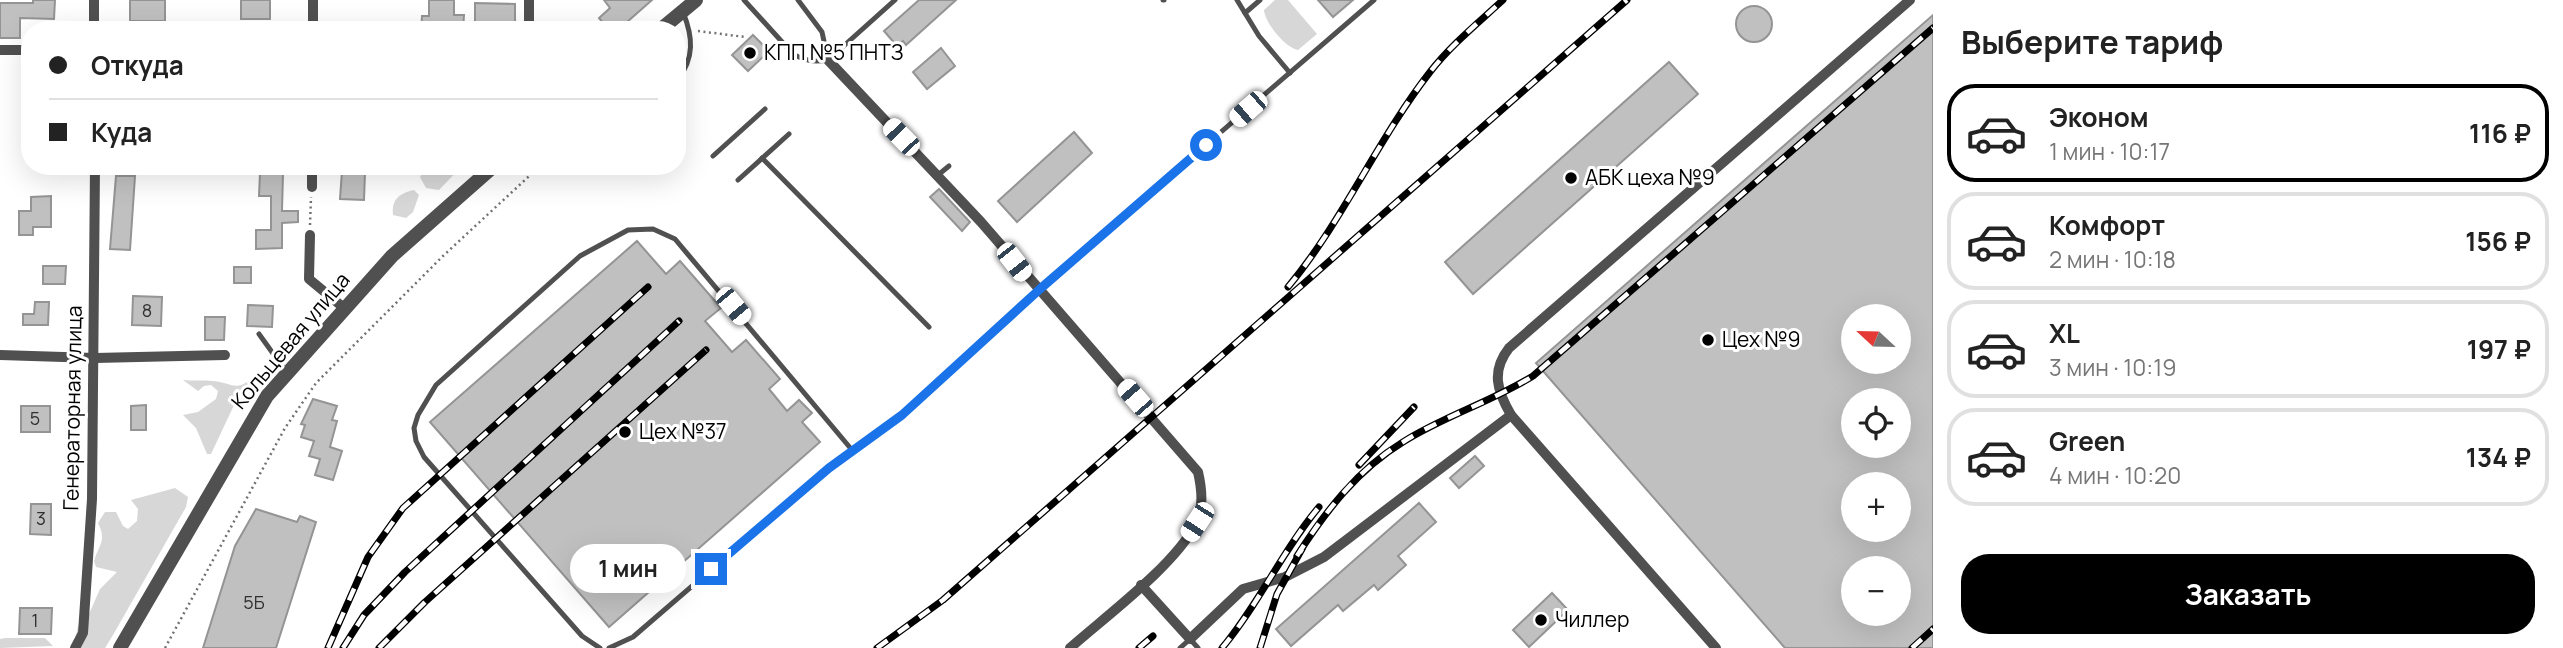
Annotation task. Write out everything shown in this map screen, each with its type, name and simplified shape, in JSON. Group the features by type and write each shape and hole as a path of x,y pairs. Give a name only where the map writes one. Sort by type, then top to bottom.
{"street":[{"path":"94,0 94,21"},
{"path":"313,0 313,21"},
{"path":"529,21 530,0"},
{"path":"671,21 696,0"},
{"path":"1716,648 1511,415 1501,396 1496,374 1509,348 1910,0"},
{"path":"0,50 21,50"},
{"path":"828,60 1040,289 1198,472 1202,489 1197,522 1186,539 1140,586 1069,648"},
{"name":"Генераторная улица","path":"75,648 83,633 92,499 95,358 94,175"},
{"path":"312,175 312,187"},
{"name":"Кольцевая улица","path":"120,648 242,436 287,373 392,256 484,175"},
{"path":"310,235 309,279 344,308"},
{"path":"0,355 95,358 225,355"},
{"path":"1140,586 1189,639 1243,589 1285,577 1324,557 1511,415"}],"lane":[{"path":"744,0 800,58 828,60 895,0"},
{"path":"798,0 822,32 828,60"},
{"path":"1237,0 1259,36 1290,73"},
{"path":"1245,13 1260,0"},
{"path":"609,648 632,637 852,450 902,415 1040,289 1374,0"},
{"path":"683,11 691,30 691,54 686,64"},
{"path":"713,156 765,109"},
{"path":"738,180 789,134"},
{"path":"762,158 929,327"},
{"path":"938,176 949,166"},
{"path":"600,648 582,636 424,457 416,441 414,428 425,401 436,385 580,256 628,230 653,229 675,239 852,450"},
{"path":"259,334 287,373"},
{"path":"1180,648 1189,639 1198,648"}],"path":[{"path":"691,30 744,37"},
{"path":"165,648 285,428 316,383 443,256 530,175"},
{"path":"310,235 312,187"}],"shaded area":[{"path":"1275,0 1288,0 1317,34 1298,50 1276,34 1265,15 1264,10"},
{"path":"453,175 439,190 426,188 420,177"},
{"path":"414,190 419,195 413,212 406,218 393,215 395,201"},
{"path":"255,376 235,403 211,454 207,454 196,428 183,415 198,412 216,399 218,391 211,385 198,391 183,380 213,381 238,386"},
{"path":"175,488 188,497 186,507 113,635 105,648 79,648 75,639 78,626 89,614 100,589 117,572 96,567 94,561 102,538 98,523 105,512 116,512 123,526 128,529 137,521 138,509 131,500"},
{"path":"45,638 53,646 0,648 0,639"}],"building":[{"path":"33,0 55,0 54,19 20,18 20,38 0,38 0,3 33,3"},
{"path":"130,0 165,0 165,21 130,21"},
{"path":"241,0 270,0 270,19 241,19"},
{"path":"429,0 454,0 454,15 464,15 464,21 422,21 422,16 429,16"},
{"path":"604,0 652,0 628,21 602,21 599,18 610,8"},
{"path":"919,0 956,0 906,45 903,41 897,46 884,31"},
{"path":"1318,0 1353,0 1333,17"},
{"path":"475,3 515,4 515,21 475,21"},
{"path":"1754,6 1767,11 1772,24 1767,37 1754,42 1741,37 1736,24 1741,11"},
{"name":"Цех №9","path":"1933,15 1933,648 1785,648 1536,363"},
{"name":"КПП №5 ПНТЗ","path":"753,35 769,51 748,71 732,55"},
{"path":"941,48 955,66 927,89 913,72"},
{"name":"АБК цеха №9","path":"1669,62 1698,94 1473,294 1445,262"},
{"path":"1074,132 1092,153 1017,222 998,201"},
{"path":"260,175 283,175 282,211 298,211 298,222 282,223 282,248 256,249 256,230 271,230 271,196 259,196"},
{"path":"342,175 365,175 364,200 340,199"},
{"path":"116,176 135,176 130,250 110,249"},
{"path":"939,189 970,222 962,231 930,197"},
{"path":"51,196 51,227 33,227 33,235 19,235 19,211 31,211 31,197"},
{"name":"Цех №37","path":"637,241 666,274 680,261 721,308 705,321 732,352 746,340 780,379 769,389 787,411 799,400 812,413 802,422 820,442 609,627 430,422"},
{"path":"43,266 66,266 65,284 43,284"},
{"path":"234,267 251,267 251,283 234,283"},
{"path":"133,296 162,297 161,326 132,325"},
{"path":"35,302 49,302 48,325 23,325 23,314 34,314"},
{"path":"248,305 273,306 272,327 247,326"},
{"path":"205,317 225,317 224,340 205,340"},
{"path":"313,399 337,406 332,420 337,421 330,447 342,451 333,480 315,475 320,459 309,456 314,441 301,437 305,425 301,424"},
{"path":"146,405 146,430 131,430 131,406"},
{"path":"21,406 50,406 50,432 21,432"},
{"path":"1475,456 1484,466 1459,488 1450,478"},
{"path":"1419,503 1436,522 1398,556 1406,565 1378,590 1374,585 1343,611 1338,605 1291,646 1276,629"},
{"path":"31,504 51,504 51,535 30,534"},
{"path":"256,509 297,522 300,516 316,522 276,648 203,648 235,546"},
{"name":"Чиллер","path":"1552,593 1568,610 1529,647 1513,630"},
{"path":"20,608 52,608 51,634 19,634"}],"railway":[{"path":"1288,287 1326,235 1393,125 1430,72 1456,43 1503,0"},
{"path":"877,648 943,600 1627,0"},
{"path":"1297,556 1343,493 1371,465 1419,433 1533,376 1933,28"},
{"path":"328,648 368,557 403,508 648,287"},
{"path":"343,648 364,615 405,572 679,321"},
{"path":"379,648 425,602 706,350"},
{"path":"1359,465 1414,407"},
{"path":"1222,648 1248,614 1293,541 1319,507"},
{"path":"1260,648 1277,594 1302,549"},
{"path":"1912,648 1933,629"},
{"path":"1139,648 1153,636"}],"place":[{"name":"КПП №5 ПНТЗ","path":"750,53"},
{"name":"АБК цеха №9","path":"1571,178"},
{"name":"Цех №9","path":"1708,340"},
{"name":"Цех №37","path":"625,432"},
{"name":"Чиллер","path":"1541,620"}],"route":[{"path":"711,569 829,468 902,415 1040,289 1206,145"}]}
